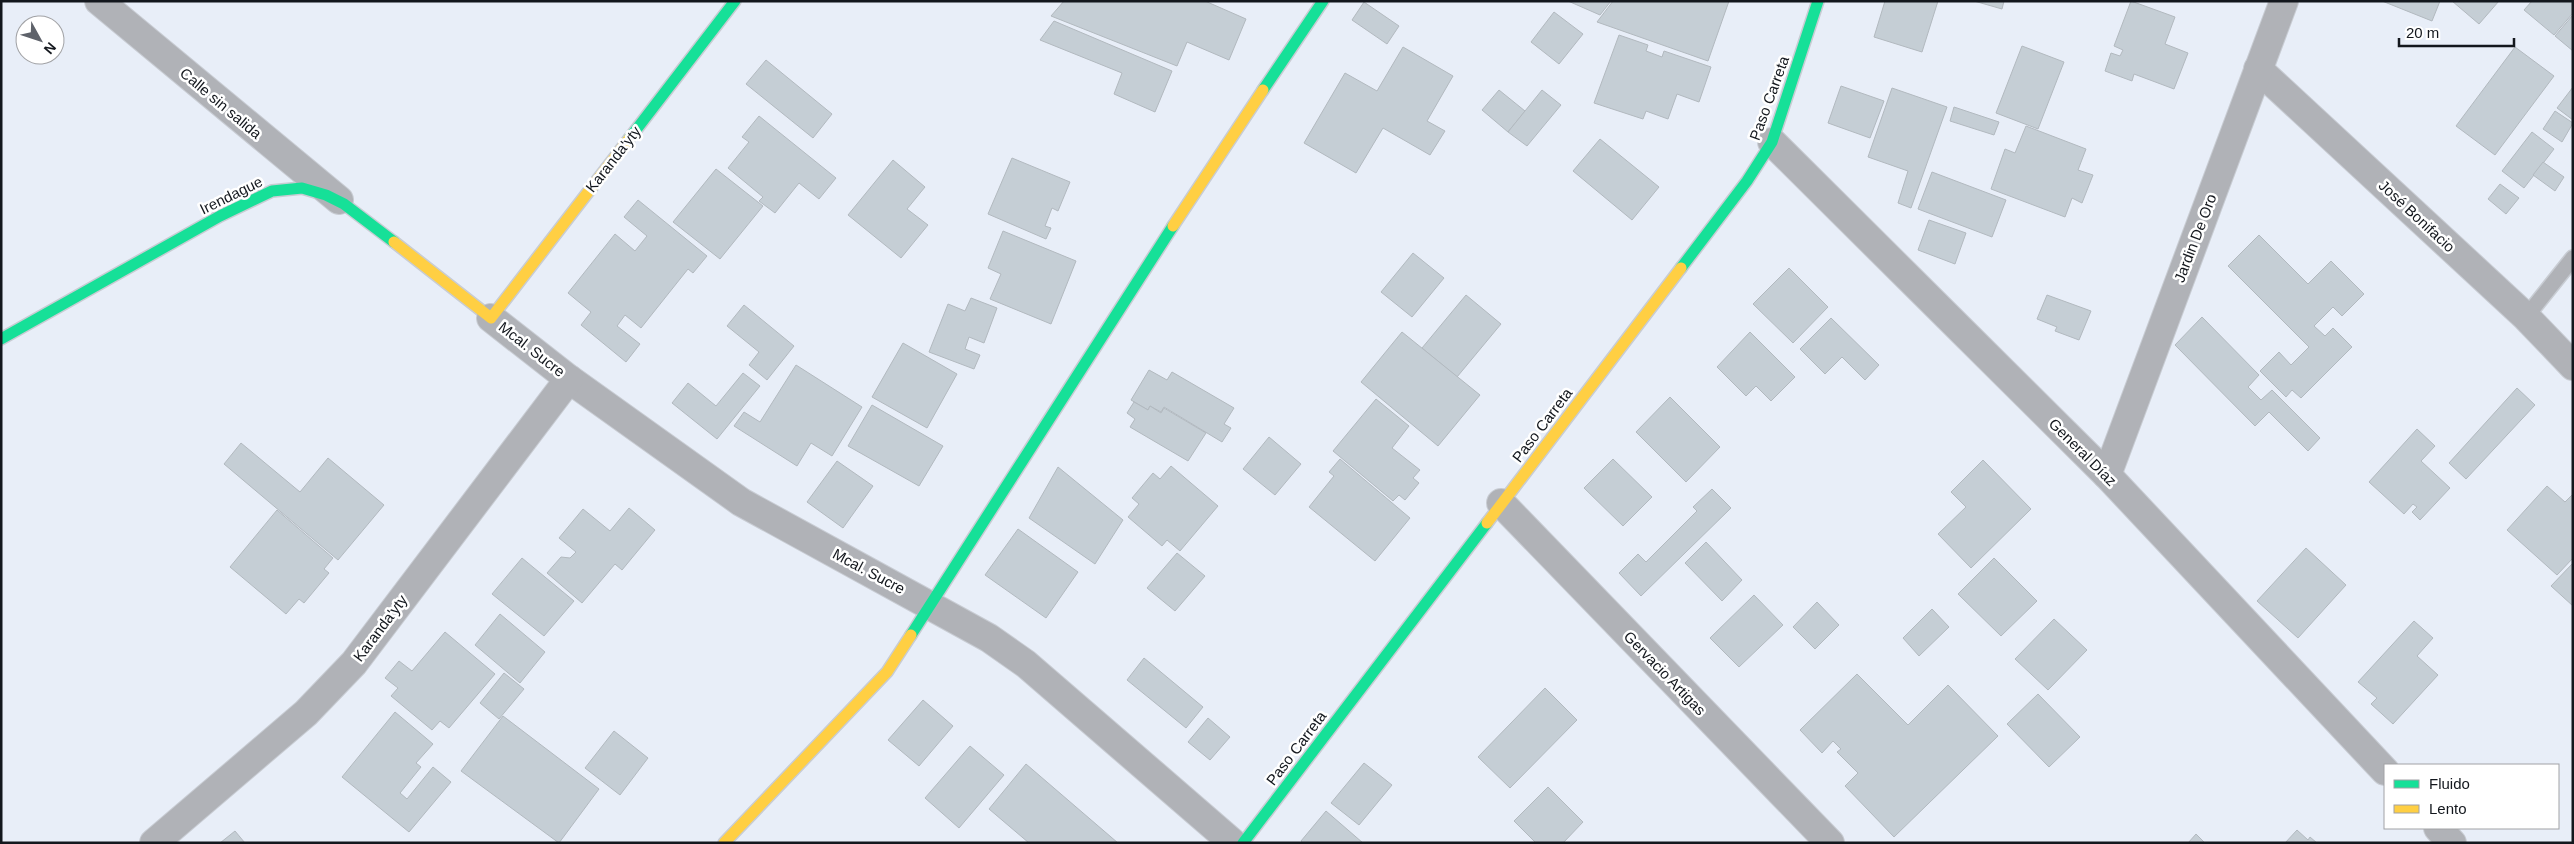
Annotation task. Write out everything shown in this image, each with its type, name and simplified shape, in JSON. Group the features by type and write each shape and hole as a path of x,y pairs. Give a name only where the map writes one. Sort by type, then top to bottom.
{"street":[{"name":"Calle sin salida","path":"99,1 344,204"},
{"name":"Karanda'yty","path":"492,318 735,1"},
{"path":"724,843 887,672 1185,207 1322,1"},
{"name":"Paso Carreta","path":"1243,843 1747,181 1772,142 1818,1"},
{"name":"Jardin De Oro","path":"2107,475 2284,1"},
{"name":"José Bonifacio","path":"2258,69 2526,317 2573,366"},
{"name":"General Díaz","path":"1772,142 2107,475 2384,770"},
{"name":"Irendague","path":"1,339 220,216 272,191 302,188 326,195 344,204 492,318"},
{"name":"Mcal. Sucre","path":"492,318 569,379 740,502 931,604 989,638 1026,664 1233,843"},
{"name":"Karanda'yty","path":"154,843 306,713 354,663 569,379"},
{"name":"Gervacio Artigas","path":"1501,504 1830,843"},
{"path":"2439,829 2452,843"}],"lane":[{"path":"2526,317 2573,258"}],"building":[{"path":"1064,1 1205,1 1246,19 1229,60 1187,42 1177,66 1051,16"},
{"path":"1568,1 1611,1 1600,15"},
{"path":"1613,1 1729,1 1708,61 1597,22"},
{"path":"1885,1 1938,1 1922,52 1874,37"},
{"path":"1974,1 2004,1 2002,9"},
{"path":"2131,1 2175,17 2165,44 2188,53 2174,89 2134,74 2132,81 2105,71 2111,53 2120,56 2123,50 2114,46"},
{"path":"2382,1 2440,1 2432,21"},
{"path":"2452,1 2499,1 2479,24"},
{"path":"2532,1 2573,1 2573,13 2554,35 2524,10"},
{"path":"1364,2 1399,26 1387,44 1352,20"},
{"path":"1554,12 1583,34 1559,64 1531,42"},
{"path":"2573,17 2573,51 2555,36"},
{"path":"1054,21 1172,71 1155,112 1114,94 1122,73 1040,40"},
{"path":"1619,35 1648,45 1646,51 1662,57 1664,51 1711,67 1699,102 1677,94 1668,119 1646,111 1643,119 1594,103"},
{"path":"2022,46 2064,62 2038,129 1996,113"},
{"path":"1403,47 1453,76 1427,121 1445,131 1430,155 1383,128 1356,173 1304,143 1345,73 1377,91"},
{"path":"2515,47 2554,76 2495,155 2456,126"},
{"path":"766,60 832,114 813,138 746,84"},
{"path":"1841,86 1884,101 1870,138 1828,123"},
{"path":"2573,87 2573,120 2557,108"},
{"path":"1892,88 1947,107 1911,208 1898,203 1908,171 1868,157"},
{"path":"1499,90 1525,111 1508,132 1482,110"},
{"path":"1542,90 1561,105 1527,146 1508,132"},
{"path":"1954,107 1999,122 1994,135 1950,121"},
{"path":"2555,111 2573,123 2562,142 2543,129"},
{"path":"759,116 836,178 819,199 799,183 775,213 759,201 763,197 728,168 749,142 742,137"},
{"path":"2026,126 2086,149 2078,170 2093,175 2082,203 2072,198 2065,217 1991,189 2005,149 2015,153"},
{"path":"2532,132 2554,149 2524,188 2502,171"},
{"path":"1600,139 1659,187 1632,220 1573,171"},
{"path":"1012,158 1070,182 1058,211 1052,208 1045,226 1051,228 1046,239 988,214"},
{"path":"893,160 925,187 907,209 928,225 901,258 848,215"},
{"path":"2543,162 2564,177 2555,191 2533,175"},
{"path":"716,169 763,206 720,259 673,222"},
{"path":"1932,172 2006,200 1992,237 1918,209"},
{"path":"2500,184 2519,198 2506,214 2488,199"},
{"path":"638,200 707,256 693,273 688,269 641,328 625,315 617,326 640,344 626,362 581,325 591,312 568,293 615,234 635,251 647,236 624,217"},
{"path":"1929,220 1966,233 1955,264 1918,250"},
{"path":"1003,231 1076,261 1051,324 990,299 1001,274 988,268"},
{"path":"2259,235 2308,284 2331,261 2364,294 2342,316 2333,307 2314,326 2325,336 2333,328 2352,347 2301,398 2292,390 2286,397 2260,371 2279,352 2291,365 2309,347 2228,266"},
{"path":"1413,253 1444,278 1412,317 1381,292"},
{"path":"1789,268 1828,307 1793,343 1753,304"},
{"path":"1466,295 1501,324 1457,377 1422,348"},
{"path":"2047,295 2091,311 2079,340 2055,331 2057,327 2037,319"},
{"path":"971,298 997,308 984,343 969,337 965,349 980,355 974,369 929,352 948,304 965,311"},
{"path":"744,305 794,346 767,380 749,365 759,352 727,326"},
{"path":"2202,317 2259,375 2248,387 2261,400 2272,390 2320,438 2308,451 2269,412 2255,426 2175,345"},
{"path":"1831,318 1879,365 1865,380 1842,357 1825,374 1800,349"},
{"path":"1402,332 1480,395 1438,446 1361,382"},
{"path":"1750,332 1795,377 1771,401 1756,386 1746,396 1717,367"},
{"path":"903,343 957,374 927,428 872,397"},
{"path":"796,365 862,407 832,456 811,443 797,466 734,426 744,412 760,422"},
{"path":"1149,370 1167,380 1172,372 1234,408 1224,424 1231,428 1222,442 1164,407 1161,412 1150,406 1148,410 1131,400"},
{"path":"743,373 760,386 717,439 672,403 688,383 716,406"},
{"path":"2517,388 2535,405 2466,479 2449,463"},
{"path":"1670,397 1720,447 1686,482 1636,432"},
{"path":"1376,399 1409,426 1392,448 1420,470 1413,478 1419,483 1405,500 1399,495 1393,501 1333,451"},
{"path":"1134,402 1148,410 1150,406 1161,413 1164,408 1206,433 1188,461 1130,427 1135,419 1127,413"},
{"path":"872,405 943,446 919,486 848,446"},
{"path":"2417,429 2435,446 2421,461 2450,488 2420,520 2412,512 2417,507 2413,504 2404,514 2369,482"},
{"path":"1269,437 1301,464 1275,495 1243,469"},
{"path":"241,443 300,492 328,458 384,505 338,560 224,464"},
{"path":"1340,459 1410,518 1375,561 1309,507 1334,476 1329,472"},
{"path":"1613,459 1652,497 1623,526 1584,488"},
{"path":"1983,460 2031,509 1971,568 1938,534 1966,507 1951,492"},
{"path":"837,461 873,486 843,528 807,502"},
{"path":"1171,466 1218,506 1180,551 1167,540 1162,546 1128,517 1139,504 1132,498 1153,473 1160,479"},
{"path":"1058,467 1123,520 1095,564 1029,518"},
{"path":"2547,486 2565,502 2573,494 2573,558 2557,575 2507,530"},
{"path":"1712,489 1731,508 1641,596 1619,573 1638,554 1646,562 1697,511 1693,507"},
{"path":"629,508 655,530 622,570 615,564 582,603 547,573 561,557 570,558 576,552 559,538 583,509 610,531"},
{"path":"277,510 333,558 324,569 329,573 304,603 299,599 286,614 230,567"},
{"path":"1018,529 1078,572 1046,618 985,575"},
{"path":"1706,542 1742,580 1722,601 1685,563"},
{"path":"2306,548 2346,585 2298,638 2257,601"},
{"path":"1177,553 1205,576 1175,611 1147,588"},
{"path":"522,558 574,601 544,636 492,594"},
{"path":"1994,558 2037,601 2001,636 1958,594"},
{"path":"2573,563 2573,606 2551,586"},
{"path":"1754,595 1783,625 1739,667 1710,638"},
{"path":"1817,602 1839,625 1815,649 1793,627"},
{"path":"1932,609 1949,627 1919,656 1903,638"},
{"path":"500,614 545,652 520,683 475,645"},
{"path":"2054,619 2087,650 2048,690 2015,659"},
{"path":"2414,621 2433,638 2417,656 2438,675 2393,724 2371,704 2377,698 2358,682"},
{"path":"445,632 495,674 449,728 440,721 432,730 391,696 398,688 385,678 399,661 412,671"},
{"path":"1144,658 1203,707 1186,728 1127,680"},
{"path":"504,673 524,689 499,719 480,703"},
{"path":"1857,674 1908,725 1948,685 1998,736 1894,837 1845,786 1858,773 1837,752 1841,749 1833,741 1822,753 1800,730"},
{"path":"1545,688 1577,720 1510,788 1478,757"},
{"path":"2038,694 2080,737 2049,767 2007,724"},
{"path":"923,700 953,726 919,766 888,740"},
{"path":"395,712 433,744 416,763 421,767 400,793 407,799 433,767 451,782 409,832 342,777"},
{"path":"503,716 599,789 559,843 461,771"},
{"path":"1208,718 1230,737 1210,760 1188,742"},
{"path":"614,731 648,758 620,795 585,768"},
{"path":"970,746 1004,775 959,828 925,798"},
{"path":"1364,763 1392,785 1359,825 1331,803"},
{"path":"1026,764 1118,843 1029,843 989,809"},
{"path":"1548,787 1583,822 1563,843 1536,843 1514,821"},
{"path":"1326,811 1363,843 1303,843 1301,841"},
{"path":"2297,830 2308,840 2310,837 2317,843 2285,843"},
{"path":"235,831 245,843 220,843"},
{"path":"2196,834 2205,843 2188,843"}],"traffic: fast":[{"path":"629,139 735,1"},
{"path":"1263,90 1323,1"},
{"path":"1681,268 1747,181 1772,142 1818,1"},
{"path":"1,339 220,216 272,191 302,188 326,195 344,204 394,242"},
{"path":"911,635 1173,226"},
{"path":"1243,843 1487,523"}],"traffic: slow":[{"path":"1173,226 1263,90"},
{"path":"394,242 491,318 629,139"},
{"path":"1487,523 1681,268"},
{"path":"724,843 887,672 911,635"}]}
